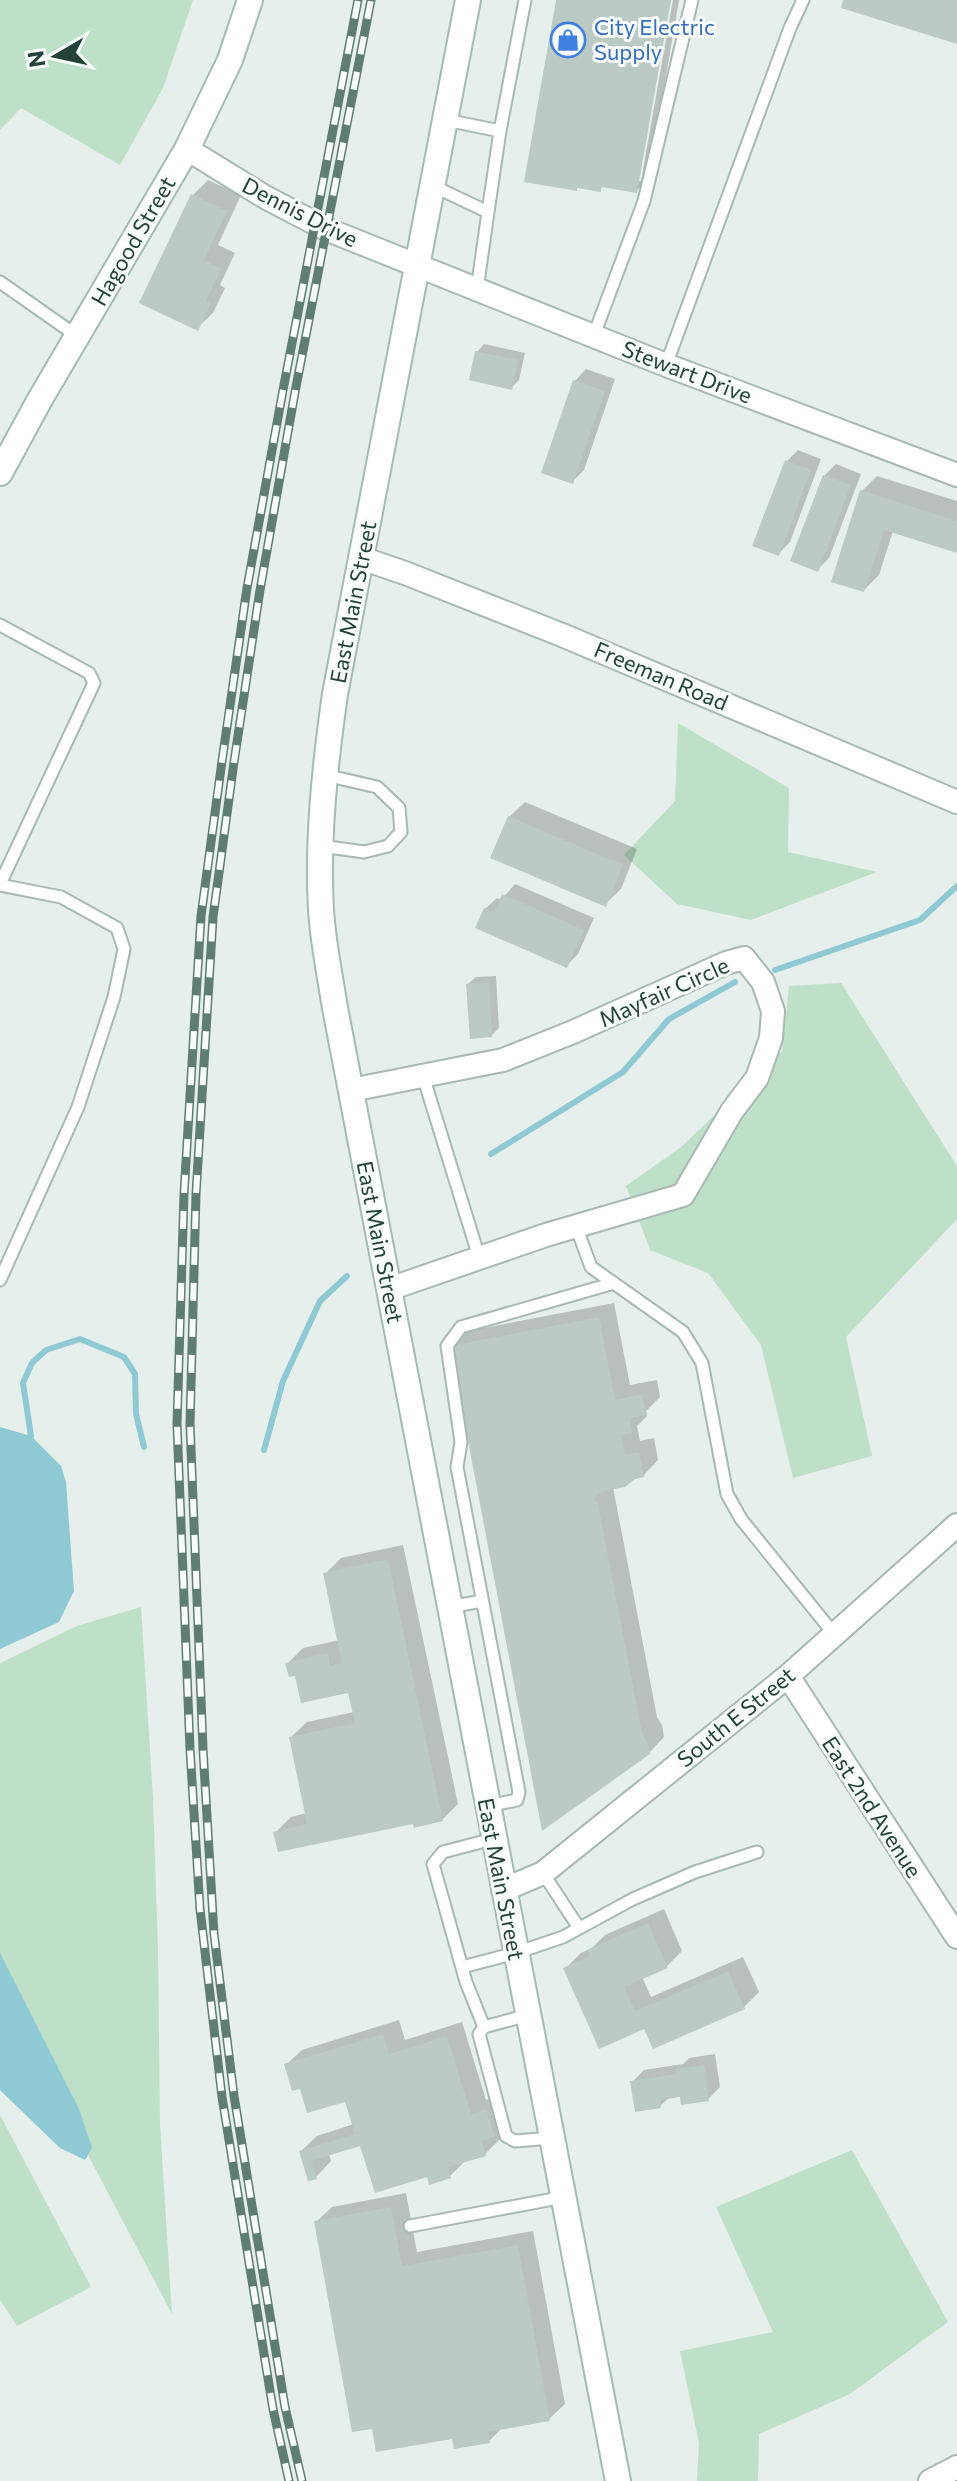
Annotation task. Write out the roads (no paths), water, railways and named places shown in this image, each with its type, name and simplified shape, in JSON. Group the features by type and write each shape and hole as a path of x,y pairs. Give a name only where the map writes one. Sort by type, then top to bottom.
{"main road":[{"name":"Hagood Street","path":"0,473 187,149 230,60 250,0"},
{"name":"East Main Street","path":"468,0 335,694 325,775 321,910 351,1090 618,2481"}],"street":[{"name":"Dennis Drive","path":"187,149 314,223 417,266"},
{"name":"Stewart Drive","path":"417,266 666,365 957,475"},
{"name":"Freeman Road","path":"361,558 576,641 957,802"},
{"name":"Mayfair Circle","path":"351,1090 503,1060 726,963 744,958 763,982 773,1011 771,1038 757,1078 732,1111 683,1195 479,1257 389,1289"},
{"name":"South E Street","path":"503,1890 543,1873 788,1676 957,1525"},
{"name":"East 2nd Avenue","path":"788,1676 957,1937"},
{"path":"930,2481 957,2467"}],"lane":[{"path":"477,290 500,131 525,0"},
{"path":"594,335 644,201 692,0"},
{"path":"666,365 803,0"},
{"path":"446,120 500,131"},
{"path":"433,186 488,212"},
{"path":"0,282 78,336"},
{"path":"0,625 89,673 94,683 0,884 61,897 117,928 124,949 114,997 78,1107 0,1280"},
{"path":"321,846 364,852 388,846 401,832 399,808 377,787 325,775"},
{"path":"423,1076 479,1257"},
{"path":"576,1226 591,1267 683,1332 702,1363 727,1494 741,1519 834,1634"},
{"path":"487,1806 517,1800 519,1792 457,1467 461,1442 447,1346 461,1327 614,1283"},
{"path":"449,1607 482,1601"},
{"path":"484,2027 462,1967 433,1864 443,1852 493,1839"},
{"path":"462,1967 563,1937 633,1899 695,1872 757,1852"},
{"path":"543,1873 579,1928"},
{"path":"528,2015 484,2027 479,2034 506,2136 515,2141 552,2138"},
{"path":"410,2226 564,2197"}],"water":[{"path":"0,1427 31,1436 61,1466 66,1482 74,1591 59,1622 0,1649"},
{"path":"0,1953 79,2109 92,2148 85,2160 60,2148 0,2090"}],"waterway":[{"path":"775,970 920,920 957,886"},
{"path":"491,1154 623,1072 669,1019 735,982"},
{"path":"264,1450 283,1381 320,1301 347,1276"},
{"path":"31,1436 23,1383 32,1363 46,1350 80,1339 124,1357 135,1374 136,1414 144,1447"}],"railway":[{"path":"289,2481 273,2409 222,2097 200,1909 190,1749 177,1424 184,1194 201,916 247,588 358,0"},
{"path":"302,2481 285,2407 234,2096 214,1934 190,1424 196,1194 213,917 234,762 295,392 371,0"}],"place":[{"name":"City Electric Supply","path":"568,40"}]}
